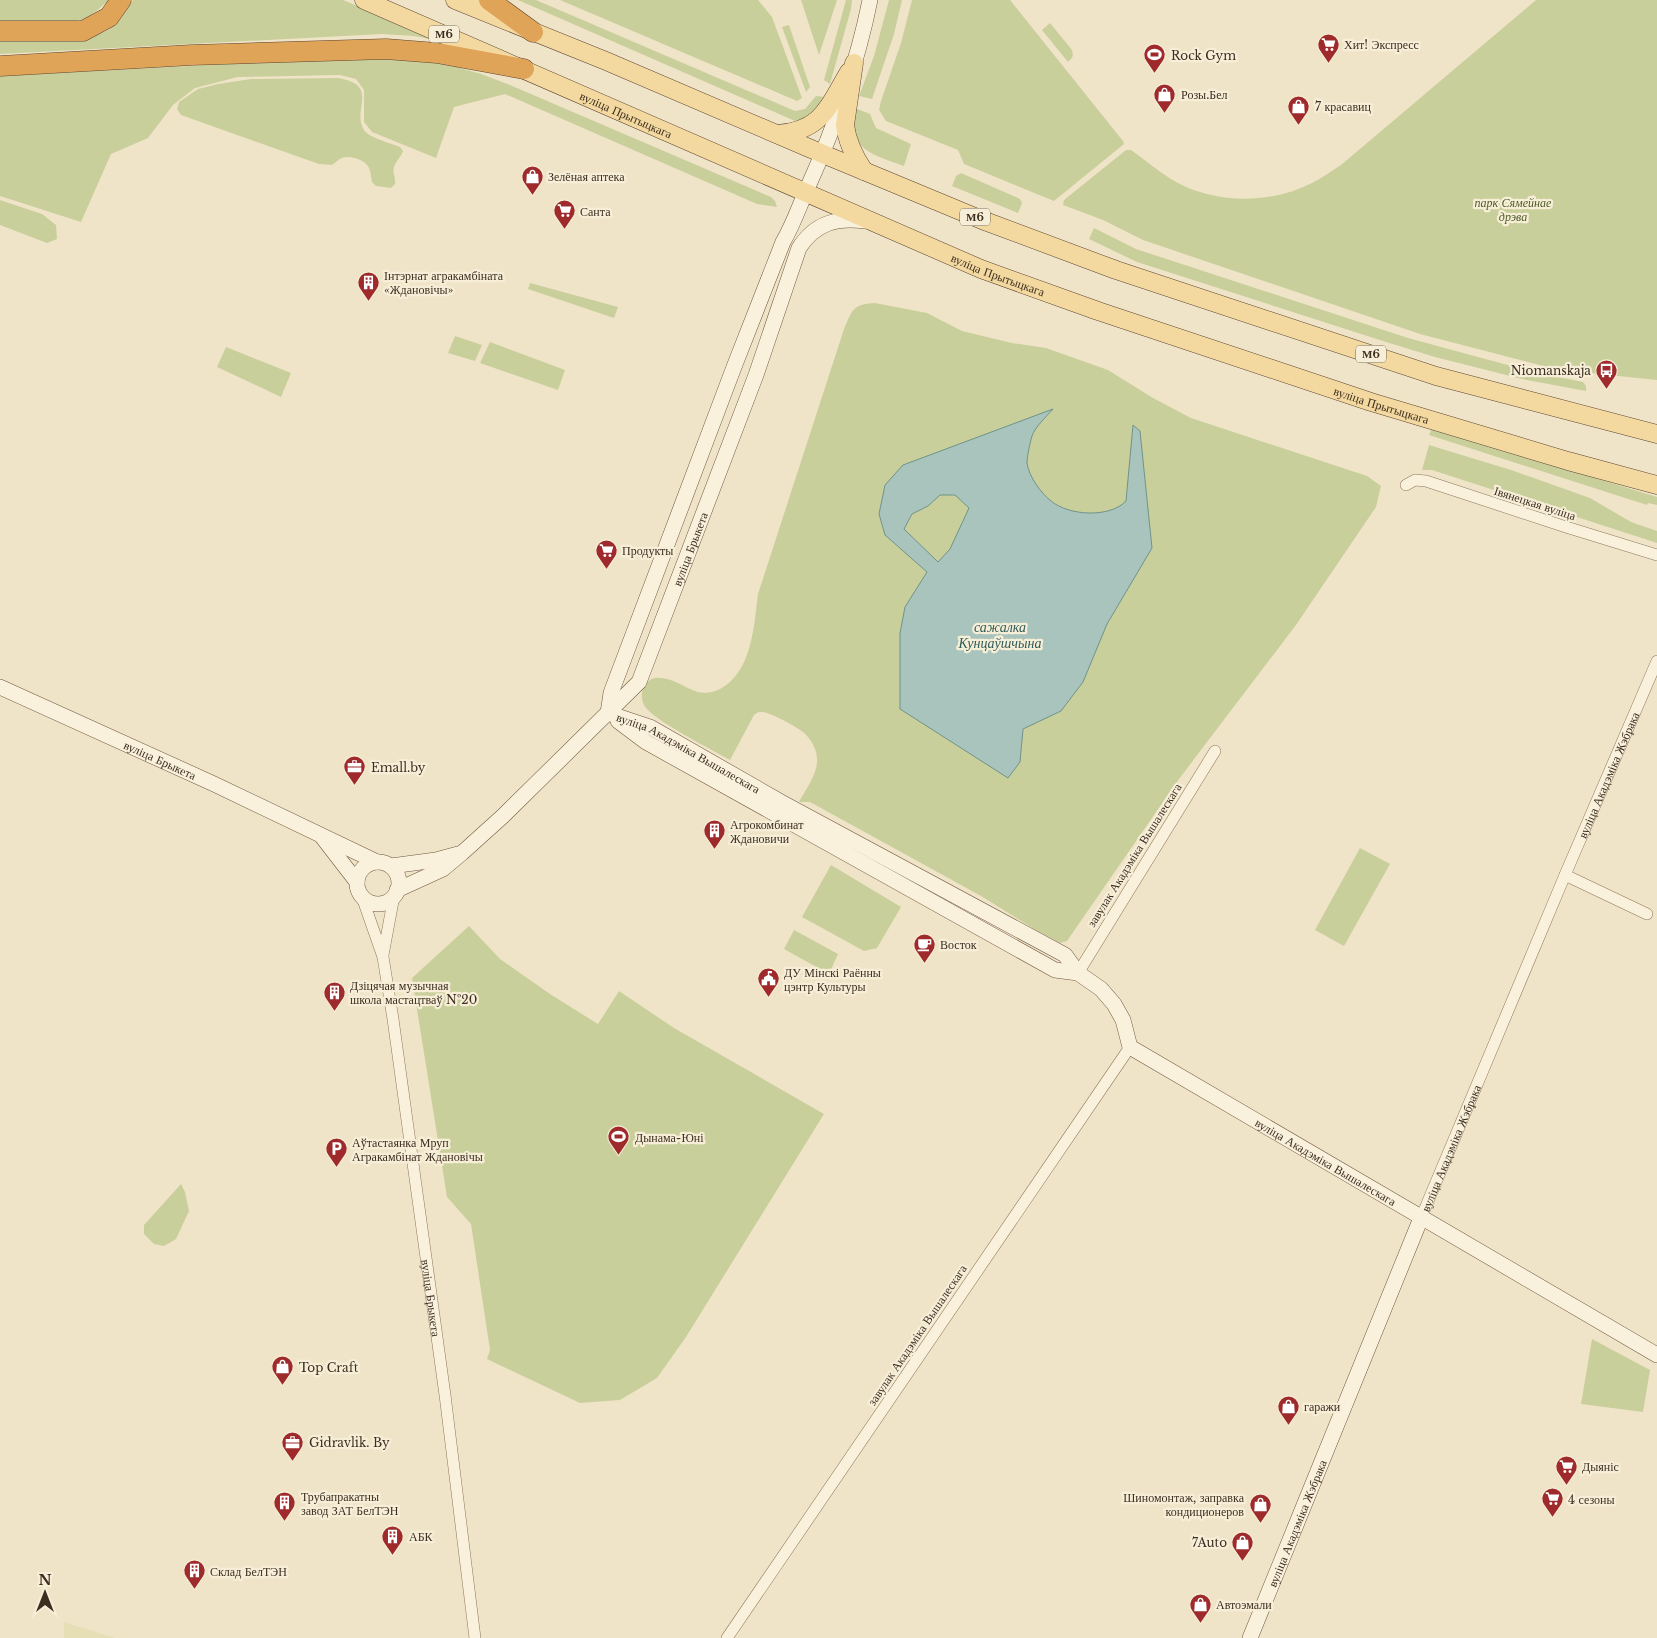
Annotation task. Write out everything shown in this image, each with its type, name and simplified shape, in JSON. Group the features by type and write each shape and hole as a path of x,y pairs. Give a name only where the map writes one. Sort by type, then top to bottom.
{"highway":[{"path":"0,31 84,31 109,17 121,0"},
{"path":"489,0 533,32"},
{"path":"0,66 192,56 386,49 437,53 524,69"}],"main road":[{"name":"вуліца Прытыцкага","path":"364,0 981,269 1098,311 1371,402 1568,461 1657,485"},
{"name":"М6","path":"455,0 606,61 982,220 1165,287 1436,376 1657,434"},
{"path":"777,134 806,129 822,117 854,63"},
{"path":"854,63 845,125 854,155 864,171"}],"street":[{"name":"вуліца Брыкета","path":"608,713 611,693 734,367 784,242 823,154 864,31 870,0"},
{"name":"вуліца Брыкета","path":"383,957 396,893 442,869 462,853 503,816 639,682 756,375 799,248 806,238 819,227 835,221 852,219 874,223"},
{"path":"734,367 756,375"},
{"name":"Івянецкая вуліца","path":"1406,485 1415,480 1426,480 1566,528 1657,555"},
{"path":"663,554 684,563"},
{"name":"вуліца Акадэміка Жэбрака","path":"1250,1638 1421,1218 1657,661"},
{"name":"вуліца Брыкета","path":"0,687 384,864 436,860 462,853"},
{"name":"вуліца Акадэміка Вышалескага","path":"608,713 650,727 781,802 1065,955 1078,973 1101,989 1114,1004 1123,1020 1130,1048 1657,1355"},
{"name":"завулак Акадэміка Вышалескага","path":"1078,973 1215,751"},
{"name":"вуліца Брыкета","path":"320,835 359,889 383,957 427,1262 475,1638"},
{"path":"369,864 384,864 398,877 396,893 382,904 367,901 359,889 358,875 369,864"},
{"path":"1565,875 1647,914"},
{"name":"завулак Акадэміка Вышалескага","path":"728,1638 1130,1048"},
{"path":"1631,1340 1657,1343"}],"shaded area":[{"path":"64,1622 115,1638 64,1638"}],"green space":[{"path":"0,0 109,0 94,13 83,19 65,23 31,23 0,21"},
{"path":"133,0 343,0 445,42 414,36 382,34 0,54 0,40 57,41 100,34 118,22"},
{"path":"518,0 536,0 795,111 805,109 816,96 825,97 814,114 805,119 795,121"},
{"path":"560,0 758,0 772,17 802,98 797,101"},
{"path":"801,0 837,0 819,55"},
{"path":"846,0 852,0 851,9 830,84 824,80"},
{"path":"889,0 902,0 894,34 872,99 859,96 874,56"},
{"path":"912,0 1010,0 1124,144 1054,201 964,164 958,150 886,121 879,110 901,43"},
{"name":"парк Сямейнае дрэва","path":"1536,0 1657,0 1657,380 1559,370 1420,334 1143,240 1103,220 1063,205 1064,200 1126,150 1131,150 1178,183 1210,195 1245,199 1279,195 1296,190 1316,181 1341,165"},
{"path":"1050,23 1072,50 1072,57 1068,62 1042,30"},
{"path":"789,25 810,87 806,92 782,27"},
{"path":"378,56 429,59 481,74 771,197 777,207 757,204 505,94 454,107 436,158 372,132 364,122 364,90 356,79 340,75 238,77 195,88 173,105 148,138 111,154 81,222 0,196 0,76"},
{"path":"338,78 351,81 362,92 360,114 364,130 375,138 400,147 403,151 394,167 395,184 391,188 376,186 372,182 368,166 356,159 345,157 332,165 319,164 181,115 177,109 179,102 198,89 218,84 251,79"},
{"path":"855,108 870,114 876,128 911,144 904,166 872,153 859,143 853,128"},
{"path":"961,173 1020,199 1022,203 1018,213 952,186 956,176"},
{"path":"0,200 42,214 56,225 57,239 47,243 0,225"},
{"path":"1094,228 1136,249 1408,338 1533,372 1583,382 1586,386 1586,391 1522,379 1435,357 1137,262 1089,239"},
{"path":"530,283 618,307 614,318 528,289"},
{"path":"875,303 927,313 962,331 1012,343 1046,348 1108,370 1153,398 1191,418 1367,476 1381,486 1376,507 1296,625 1179,779 1067,941 1060,943 1034,929 981,896 810,802 799,802 814,775 817,755 809,738 789,723 765,712 757,713 754,715 730,760 658,719 643,703 643,689 647,682 653,678 672,680 698,692 706,693 720,689 731,681 739,671 750,647 758,594 844,329 849,317 857,307"},
{"path":"455,336 482,345 475,361 448,353"},
{"path":"490,342 565,370 558,390 480,363"},
{"path":"226,347 291,373 281,397 217,367"},
{"path":"1432,428 1657,497 1657,505 1648,503 1647,505 1429,435"},
{"path":"1429,445 1511,470 1590,498 1631,522 1657,531 1657,543 1432,470 1422,470"},
{"path":"1360,848 1390,864 1344,946 1315,930"},
{"path":"831,865 901,907 877,948 864,951 802,917"},
{"name":"Дынама-Юні","path":"469,926 500,959 550,994 598,1024 619,991 674,1028 824,1114 686,1337 657,1378 620,1400 580,1403 487,1359 490,1350 471,1224 447,1197 412,978"},
{"path":"794,930 838,954 829,974 784,949"},
{"path":"181,1184 185,1192 189,1211 176,1239 164,1246 154,1244 144,1234 144,1225"},
{"path":"1592,1339 1650,1370 1643,1412 1581,1404"}],"water":[{"name":"сажалка Кунцаўшчына","path":"1053,409 1033,433 1027,460 1030,474 1043,494 1059,506 1078,512 1100,512 1110,510 1126,501 1133,425 1140,431 1152,548 1107,624 1083,682 1061,711 1023,729 1020,762 1008,778 900,709 900,633 905,607 927,572 885,535 879,514 885,485 903,465","holes":["940,495 955,495 969,508 950,549 938,562 904,529 912,514 928,506"]}],"place":[{"name":"Хит! Экспресс","path":"1328,63"},
{"name":"Rock Gym","path":"1155,74"},
{"name":"Розы.Бел","path":"1165,113"},
{"name":"7 красавиц","path":"1299,125"},
{"name":"Зелёная аптека","path":"532,195"},
{"name":"Санта","path":"564,230"},
{"name":"Інтэрнат агракамбіната «Ждановічы»","path":"368,301"},
{"name":"Niomanskaja","path":"1607,389"},
{"name":"Продукты","path":"606,569"},
{"name":"Emall.by","path":"355,786"},
{"name":"Агрокомбинат Ждановичи","path":"714,850"},
{"name":"Восток","path":"924,963"},
{"name":"ДУ Мінскі Раённы цэнтр Культуры","path":"768,998"},
{"name":"Дзіцячая музычная школа мастацтваў №20","path":"334,1011"},
{"name":"Дынама-Юні","path":"619,1156"},
{"name":"Аўтастаянка Мруп Агракамбінат Ждановічы","path":"336,1168"},
{"name":"Top Craft","path":"283,1386"},
{"name":"гаражи","path":"1288,1425"},
{"name":"Gidravlik. By","path":"293,1461"},
{"name":"Дыяніс","path":"1566,1485"},
{"name":"4 сезоны","path":"1552,1518"},
{"name":"Трубапракатны завод ЗАТ БелТЭН","path":"285,1522"},
{"name":"Шиномонтаж, заправка кондиционеров","path":"1260,1523"},
{"name":"АБК","path":"393,1555"},
{"name":"7Auto","path":"1243,1561"},
{"name":"Склад БелТЭН","path":"194,1590"},
{"name":"Автоэмали","path":"1200,1623"}]}
